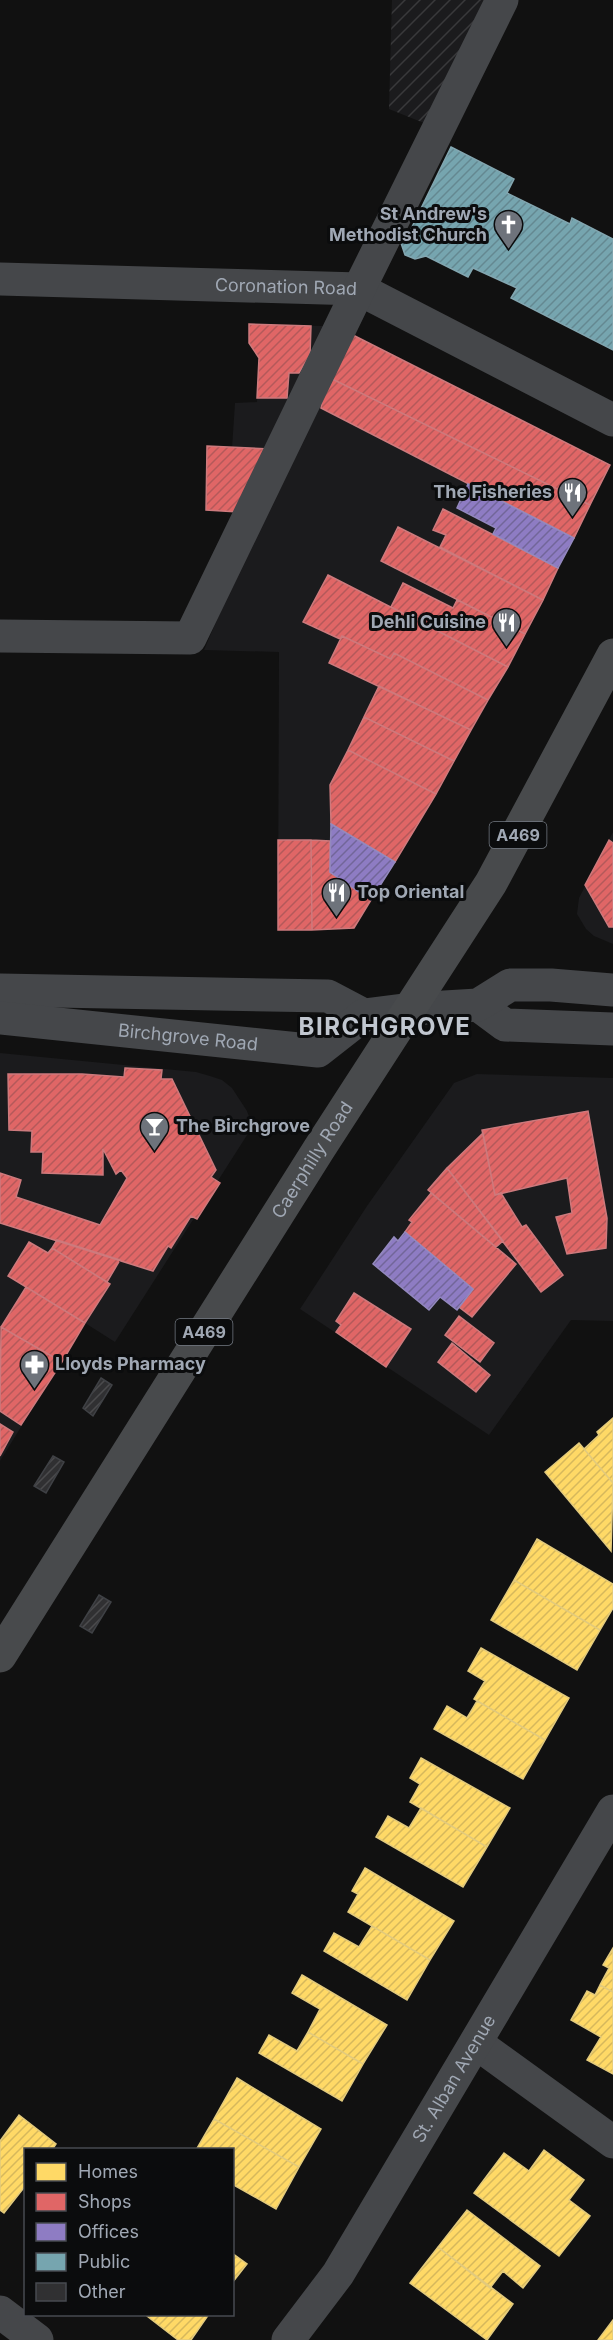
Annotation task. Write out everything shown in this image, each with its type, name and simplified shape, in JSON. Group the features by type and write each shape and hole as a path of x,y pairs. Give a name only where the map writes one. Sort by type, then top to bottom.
{"main road":[{"name":"Caerphilly Road","path":"0,1656 509,851 613,655"}],"street":[{"path":"0,636 190,638 358,289 502,0"},
{"name":"Coronation Road","path":"0,279 358,289 613,420"},
{"path":"0,990 328,996 364,1015 411,1009 478,1005 510,985 551,985 613,990"},
{"path":"478,1005 505,1025 613,1029"},
{"name":"Birchgrove Road","path":"0,1018 318,1051 364,1015"},
{"name":"St. Alban Avenue","path":"288,2340 338,2274 613,1811"},
{"path":"476,2043 613,2142"},
{"path":"0,2312 37,2340"}],"shaded area":[{"path":"392,0 493,0 429,125 389,109"},
{"path":"249,324 323,326 238,512 206,510 207,446 232,448 235,403 257,402 259,358 249,343"},
{"path":"347,332 610,465 508,667 436,794 354,928 278,930 279,652 204,650 251,540"},
{"path":"613,832 613,944 594,936 586,929 577,914 579,898"},
{"path":"0,1053 196,1072 222,1080 232,1088 247,1111 251,1122 249,1132 115,1342 85,1323 0,1461"},
{"path":"477,1074 613,1078 613,1321 571,1320 489,1435 300,1309 367,1206 454,1083"}],"building: Homes":[{"path":"613,1418 613,1483 584,1449 599,1435 597,1432"},
{"path":"579,1443 613,1483 611,1551 545,1472"},
{"path":"537,1539 613,1584 613,1608 600,1630 514,1580"},
{"path":"514,1580 600,1630 577,1670 491,1620"},
{"path":"481,1648 569,1698 545,1740 474,1699 485,1681 468,1671"},
{"path":"477,1701 545,1740 523,1779 434,1729 447,1706 467,1718"},
{"path":"421,1758 510,1808 487,1847 410,1802 420,1784 410,1778"},
{"path":"421,1808 487,1847 463,1887 376,1837 388,1816 409,1828"},
{"path":"365,1868 454,1921 430,1960 348,1912 358,1894 352,1891"},
{"path":"372,1926 430,1960 407,2000 324,1951 334,1933 359,1947"},
{"path":"613,1948 613,1992 600,1985 609,1968 603,1965"},
{"path":"302,1975 387,2025 363,2064 308,2032 320,2009 292,1993"},
{"path":"600,1985 613,1992 613,2074 587,2060 601,2037 571,2020 587,1991 595,1995"},
{"path":"308,2032 363,2064 342,2101 259,2053 269,2035 297,2051"},
{"path":"237,2078 321,2129 299,2167 214,2119"},
{"path":"19,2115 56,2144 53,2148 24,2148 24,2188 4,2213 0,2210 0,2141"},
{"path":"214,2119 299,2167 276,2209 234,2185 234,2148 197,2148"},
{"path":"544,2150 584,2180 569,2200 590,2216 559,2256 474,2193 504,2153 529,2171"},
{"path":"467,2210 540,2266 523,2288 503,2271 490,2288 438,2247"},
{"path":"438,2247 513,2304 487,2340 410,2283"},
{"path":"234,2254 247,2264 234,2280"},
{"path":"147,2316 208,2316 191,2340 178,2340"},
{"path":"613,2320 613,2340 598,2340"}],"building: Shops":[{"path":"249,324 311,326 310,355 299,373 289,373 287,398 257,398 259,358 249,343"},
{"path":"347,332 610,465 590,505 326,376"},
{"path":"326,376 590,505 574,538 321,408"},
{"path":"207,446 269,449 238,512 206,510"},
{"path":"443,509 558,568 543,600 440,547 446,535 433,530"},
{"path":"398,527 543,600 525,634 381,561"},
{"path":"328,575 508,667 488,700 394,653 391,659 342,636 340,639 303,622"},
{"path":"403,583 453,608 457,600 525,634 508,667 391,607"},
{"path":"342,636 391,659 394,653 488,700 471,730 329,663"},
{"path":"379,686 471,730 454,761 364,717"},
{"path":"364,717 454,761 436,794 348,750"},
{"path":"348,750 436,794 395,862 331,824 330,785"},
{"path":"278,840 311,840 312,930 278,930"},
{"path":"311,840 330,841 330,872 371,900 354,928 312,930"},
{"path":"609,840 613,843 613,927 609,927 585,885"},
{"path":"125,1068 162,1070 161,1079 172,1079 216,1170 211,1177 220,1183 197,1219 191,1216 171,1248 168,1246 153,1271 0,1223 0,1173 21,1180 16,1197 100,1225 127,1178 121,1170 116,1174 103,1149 103,1175 42,1173 43,1152 31,1152 32,1131 9,1130 8,1074 82,1074 124,1077"},
{"path":"588,1111 607,1218 606,1248 567,1254 556,1217 572,1213 567,1178 495,1195 482,1130"},
{"path":"483,1133 495,1195 501,1193 522,1227 526,1225 563,1275 541,1292 447,1168"},
{"path":"447,1168 503,1241 496,1247 428,1190"},
{"path":"431,1193 516,1264 472,1317 459,1307 473,1289 405,1232 412,1222 409,1220"},
{"path":"57,1240 120,1260 107,1282 52,1248"},
{"path":"29,1242 48,1253 52,1248 110,1284 85,1323 8,1276"},
{"path":"26,1287 85,1323 62,1362 1,1327"},
{"path":"354,1293 411,1329 386,1367 336,1332 341,1325 336,1321"},
{"path":"459,1316 494,1343 480,1362 445,1335"},
{"path":"1,1327 62,1362 21,1425 0,1411"},
{"path":"452,1343 490,1375 476,1392 438,1362"},
{"path":"0,1424 13,1432 0,1456"}],"building: Offices":[{"path":"468,484 574,538 558,568 493,534 496,528 457,508"},
{"path":"331,824 395,862 371,900 330,872"},
{"path":"405,1232 473,1289 457,1310 440,1297 429,1310 373,1264 394,1237 398,1241"}],"building: Public":[{"name":"St Andrew's Methodist Church","path":"451,147 514,179 507,193 570,224 572,218 613,239 613,350 511,298 517,288 473,268 468,277 426,256 415,259 405,255 401,243 403,236 409,233"}],"building: Other":[{"path":"101,1378 112,1385 93,1416 83,1408"},
{"path":"53,1456 64,1462 46,1493 34,1486"},
{"path":"99,1595 111,1602 92,1633 80,1626"}],"place":[{"name":"St Andrew's Methodist Church","path":"508,250"},
{"name":"The Fisheries","path":"573,518"},
{"name":"Dehli Cuisine","path":"507,648"},
{"name":"Top Oriental","path":"336,918"},
{"name":"The Birchgrove","path":"155,1152"},
{"name":"Lloyds Pharmacy","path":"34,1390"}],"district":[{"name":"BIRCHGROVE","path":"385,1027"}]}
